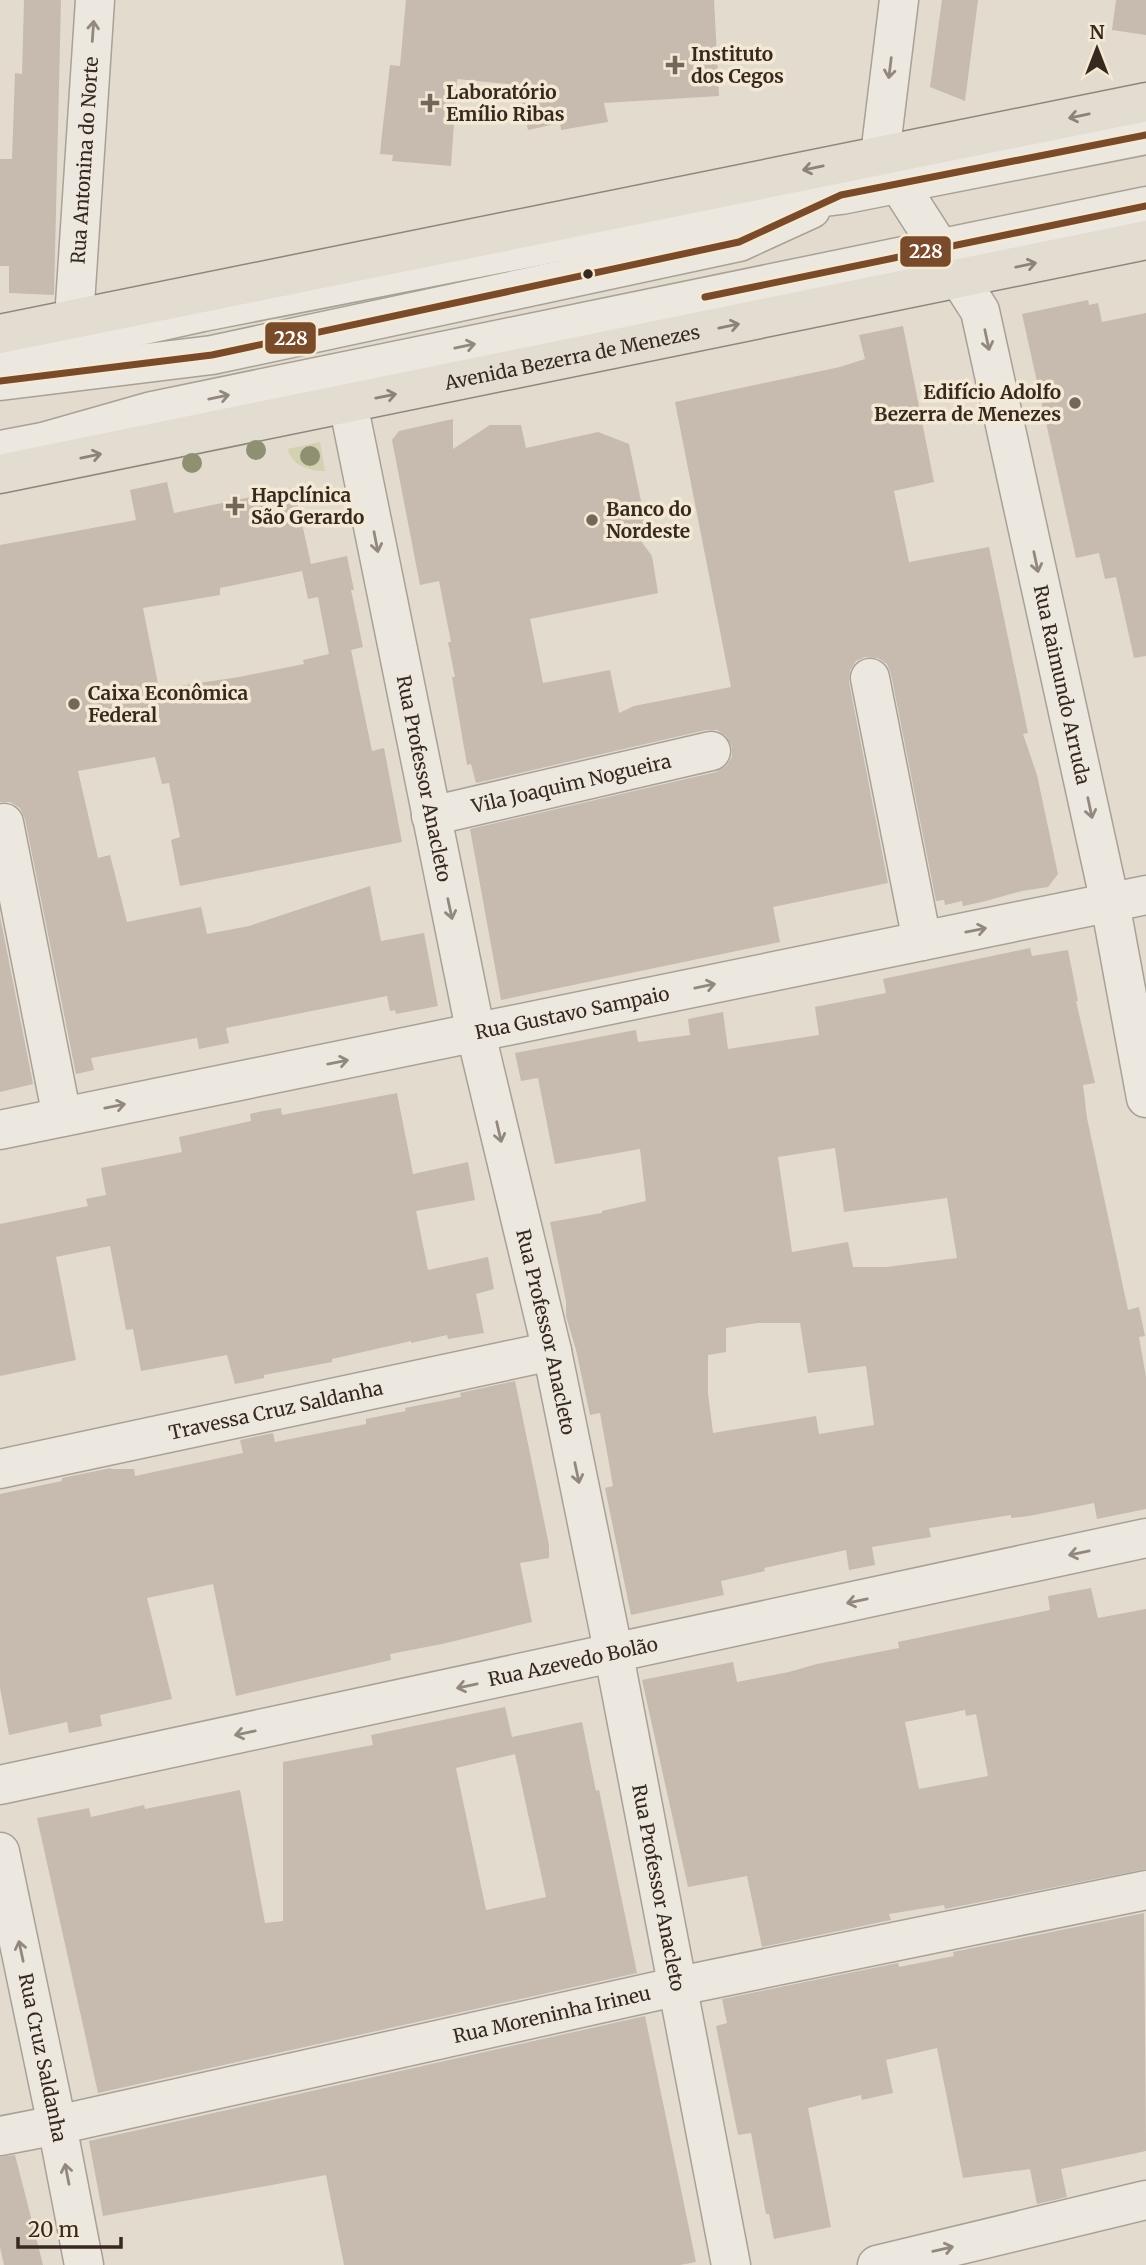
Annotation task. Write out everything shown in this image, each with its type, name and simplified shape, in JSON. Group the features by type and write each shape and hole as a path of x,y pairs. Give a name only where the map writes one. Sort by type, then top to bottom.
{"main road":[{"path":"0,334 889,170 1146,102"},
{"name":"Avenida Bezerra de Menezes","path":"0,474 348,403 950,263 1146,240"}],"street":[{"name":"Rua Antonina do Norte","path":"74,319 95,0"},
{"path":"889,170 899,0"},
{"path":"0,381 212,355 739,242 889,170 1146,135"},
{"name":"Rua Raimundo Arruda","path":"889,170 980,311 1128,899 1146,1098"},
{"path":"0,357 204,312 733,208 841,195"},
{"name":"Avenida Bezerra de Menezes","path":"0,425 152,411 950,263 1146,206"},
{"name":"Rua Professor Anacleto","path":"348,403 476,1034 552,1351 614,1654 731,2265"},
{"name":"Avenida Bezerra de Menezes","path":"0,450 43,442 152,411"},
{"path":"870,678 922,941"},
{"name":"Vila Joaquim Nogueira","path":"431,816 711,751"},
{"path":"4,823 62,1117"},
{"name":"Rua Gustavo Sampaio","path":"0,1130 1128,899"},
{"name":"Travessa Cruz Saldanha","path":"0,1469 552,1351"},
{"name":"Rua Azevedo Bolão","path":"0,1785 1146,1538"},
{"name":"Rua Cruz Saldanha","path":"0,1852 84,2265"},
{"name":"Rua Moreninha Irineu","path":"0,2136 679,1986 1146,1890"},
{"path":"877,2265 1146,2200"}],"shaded area":[{"path":"320,442 325,471 302,466 293,460 288,449"}],"building":[{"path":"24,0 61,0 54,295 9,293 9,266 0,266 0,159 12,159 15,73 22,74"},
{"path":"406,0 714,0 719,96 604,103 608,122 561,130 560,123 528,130 519,85 457,79 451,166 392,161 393,155 380,154 390,65 400,66"},
{"path":"942,0 978,0 965,101 930,87"},
{"path":"1116,0 1146,0 1146,35 1112,30"},
{"path":"1088,300 1089,305 1098,303 1102,322 1146,313 1146,656 1134,658 1116,577 1105,579 1099,553 1076,558 1022,314"},
{"path":"903,326 934,482 894,491 909,562 989,547 1028,733 1023,734 1037,775 1058,874 1048,887 982,902 963,906 962,901 945,905 944,900 936,901 891,674 887,664 878,658 865,657 856,661 850,670 849,682 888,883 773,907 780,942 501,1000 470,829 716,772 726,766 732,757 732,747 726,736 717,730 706,730 476,783 471,764 467,765 452,677 455,677 448,642 451,642 439,581 420,585 392,440 399,431 453,419 453,449 490,425 521,425 526,448 598,432 629,444 645,520 638,537 652,556 658,593 530,619 543,683 610,670 619,713 634,706 731,687 675,402 840,367 865,359 859,335"},
{"path":"167,482 174,513 294,488 311,564 347,556 363,647 351,650 372,751 384,748 402,842 180,886 171,840 180,837 169,783 162,784 155,757 78,771 98,858 110,855 127,922 201,907 207,934 249,926 370,886 381,941 424,933 438,1006 396,1014 395,1010 390,1011 387,996 226,1028 229,1043 199,1049 197,1038 91,1058 94,1070 76,1074 25,819 20,808 10,802 0,802 0,545 136,520 130,490","holes":["302,571 308,599 318,597 329,654 303,660 304,664 159,689 143,608 220,595 220,588"]},
{"path":"0,916 33,1084 0,1092"},
{"path":"1030,948 1032,956 1068,950 1076,1001 1095,1083 1083,1085 1087,1118 1128,1310 1139,1307 1145,1336 1139,1337 1146,1377 1146,1509 1097,1519 1094,1503 1029,1516 1011,1518 1011,1515 929,1528 931,1537 872,1547 875,1565 849,1570 846,1550 764,1568 765,1571 721,1581 724,1595 631,1615 605,1488 613,1486 600,1413 590,1415 566,1316 566,1301 550,1222 602,1213 646,1201 640,1149 555,1164 538,1078 521,1081 515,1053 636,1030 638,1042 690,1035 688,1019 723,1012 728,1049 819,1035 815,1007 886,993 883,979","holes":["835,1148 844,1212 947,1198 957,1258 886,1267 853,1267 848,1242 792,1252 778,1157","757,1323 800,1323 808,1373 866,1366 874,1425 819,1434 816,1416 713,1433 708,1393 708,1355 726,1352 726,1328"]},
{"path":"397,1093 413,1174 468,1162 475,1200 416,1211 428,1270 488,1257 494,1289 476,1294 484,1333 411,1341 235,1384 227,1355 141,1371 133,1329 126,1330 110,1246 56,1257 76,1360 0,1376 0,1224 88,1206 86,1199 106,1195 101,1168 182,1152 179,1137 251,1121 250,1114 263,1111 281,1108 282,1115"},
{"path":"515,1381 549,1545 549,1558 520,1563 532,1622 390,1654 391,1660 236,1696 213,1584 147,1598 172,1699 100,1715 102,1726 69,1733 67,1722 9,1735 0,1688 0,1494 111,1468 134,1469 135,1476 243,1453 240,1440 273,1433 275,1442 366,1424 366,1419 461,1397 460,1393"},
{"path":"1091,1588 1098,1618 1146,1609 1146,1869 945,1909 944,1905 889,1914 891,1920 762,1947 747,1876 688,1887 642,1680 733,1662 737,1682 789,1672 899,1648 898,1642 1050,1610 1048,1596","holes":["965,1710 966,1716 976,1714 988,1776 919,1789 905,1722"]},
{"path":"505,1707 512,1737 582,1722 637,1973 98,2093 37,1818 89,1808 91,1817 144,1805 145,1809 240,1790 265,1923 283,1921 283,1762 373,1745 371,1735","holes":["515,1754 546,1897 486,1910 456,1768"]},
{"path":"1144,1913 1146,2151 1061,2169 1067,2197 1037,2204 1030,2169 963,2178 937,2048 886,2060 893,2093 862,2100 861,2095 808,2108 831,2227 774,2239 769,2214 766,2214 751,2133 738,2135 716,2026 727,2023 722,1999 898,1963 899,1967 954,1956 953,1952"},
{"path":"645,2016 696,2262 680,2265 344,2265 326,2175 103,2216 89,2141"},
{"path":"15,2155 43,2265 4,2265 0,2247 0,2157"}],"transit line":[{"name":"228","path":"0,381 212,355 739,242 841,195 1146,135"},
{"name":"228","path":"705,297 1146,206"}],"place":[{"name":"Instituto dos Cegos","path":"675,65"},
{"name":"Laboratório Emílio Ribas","path":"430,103"},
{"name":"Edifício Adolfo Bezerra de Menezes","path":"1075,403"},
{"name":"Hapclínica São Gerardo","path":"235,506"},
{"name":"Banco do Nordeste","path":"592,520"},
{"name":"Caixa Econômica Federal","path":"74,704"}]}
